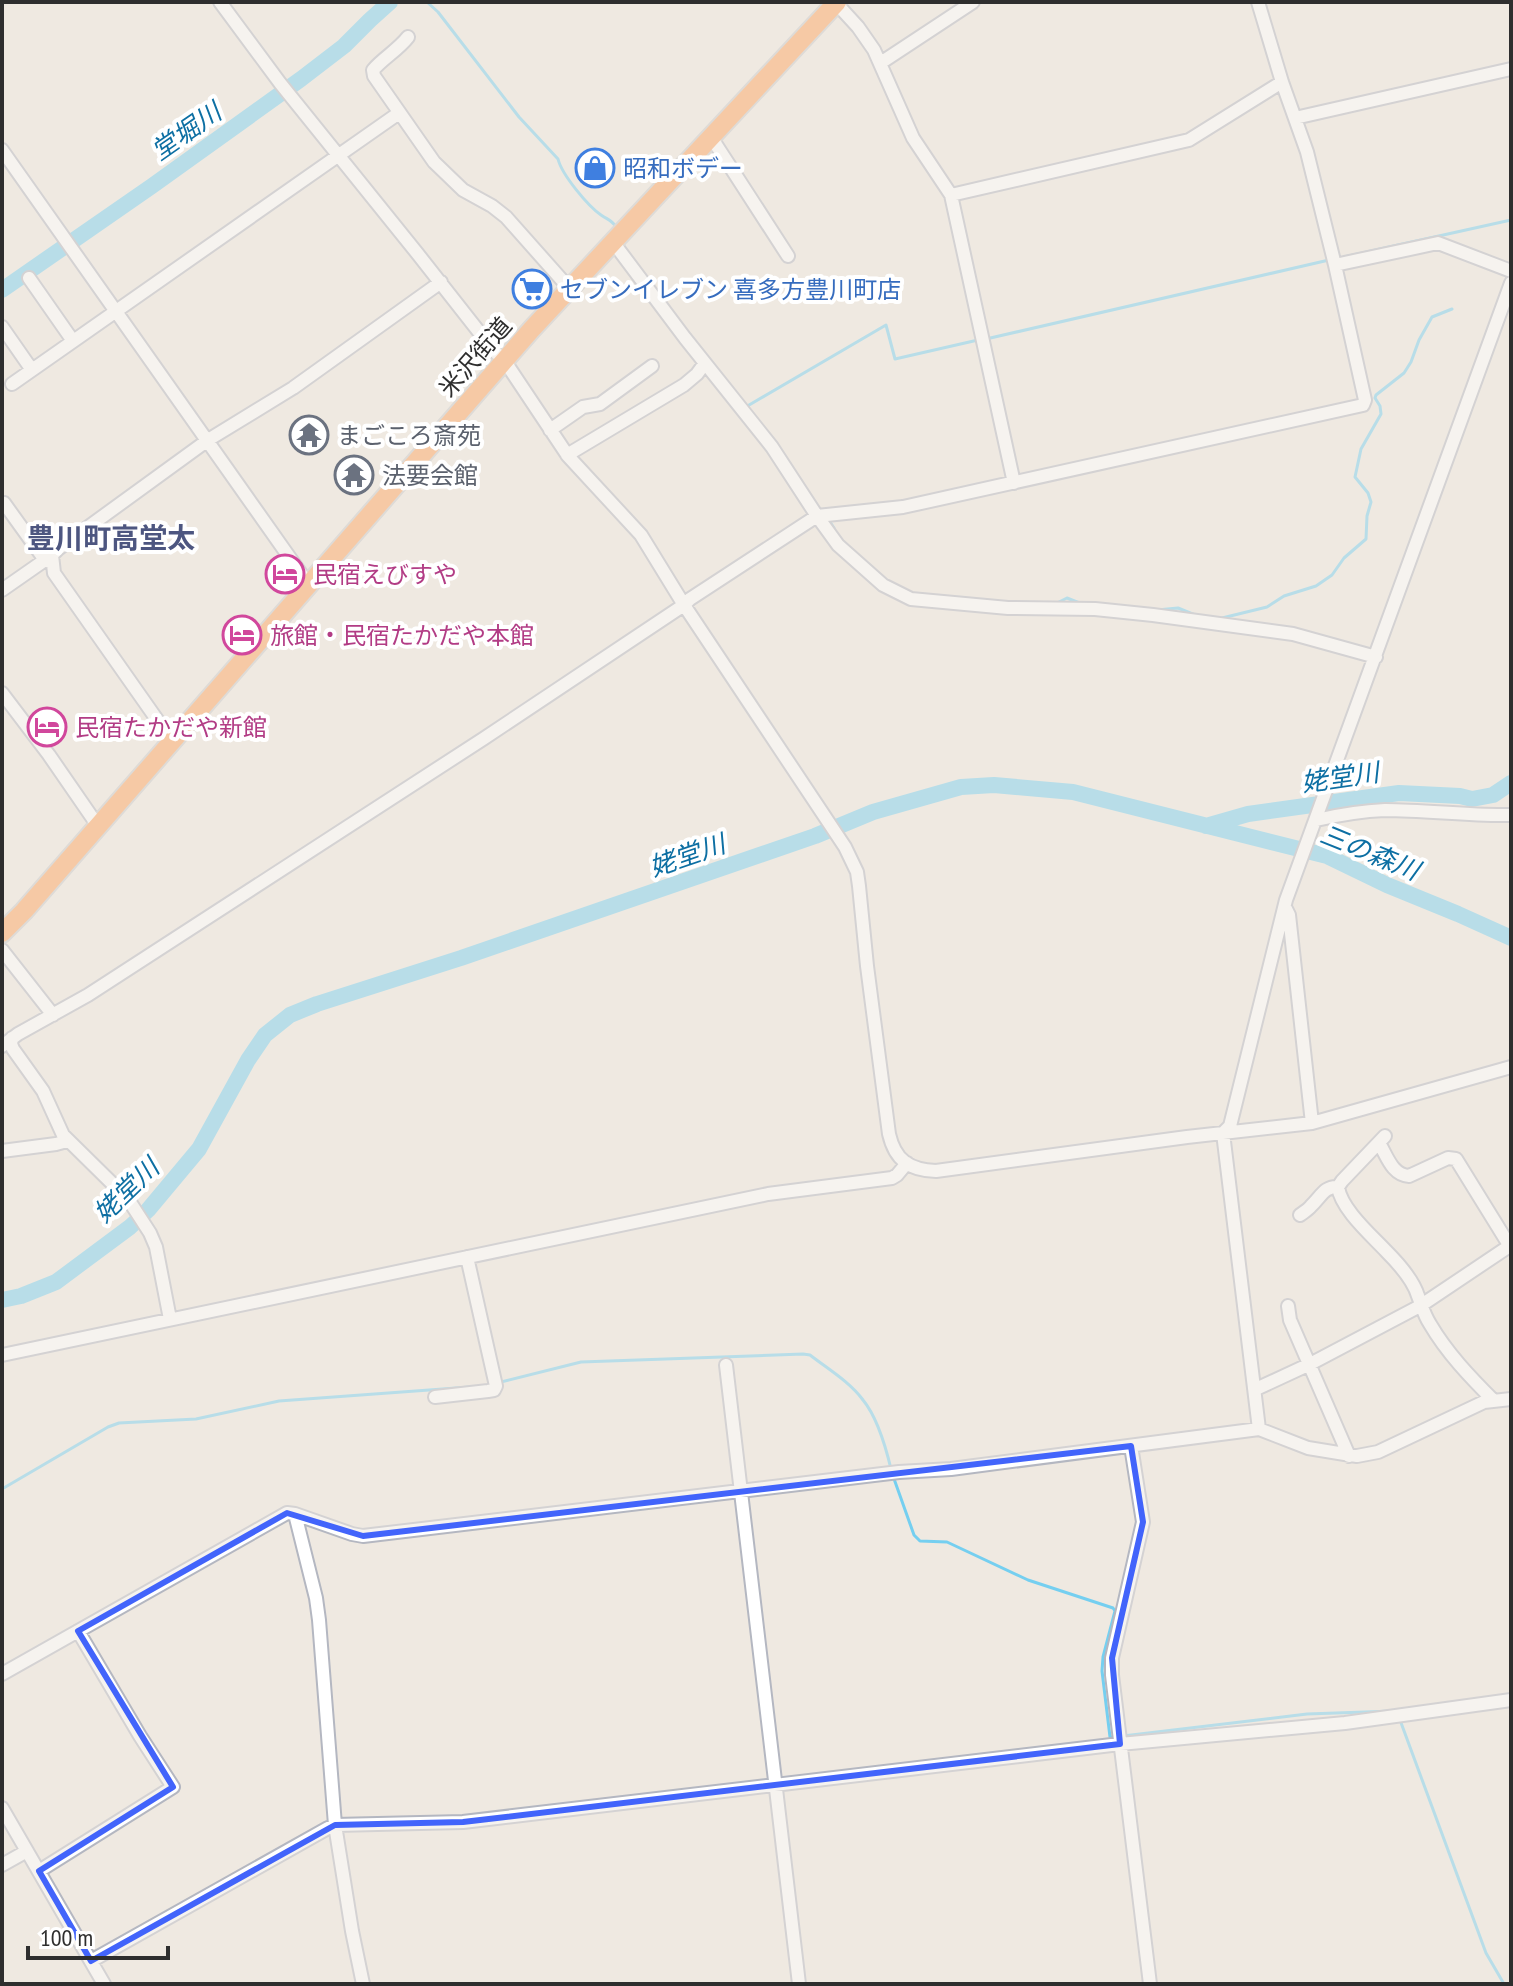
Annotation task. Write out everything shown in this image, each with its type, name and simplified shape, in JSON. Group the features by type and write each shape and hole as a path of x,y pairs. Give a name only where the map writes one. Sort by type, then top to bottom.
{"highway":[{"name":"米沢街道","path":"2,933 504,360 837,3"}],"street":[{"path":"220,2 284,88 504,360 567,455 641,535 845,847 857,872 889,1134 899,1157 924,1171 936,1171 1312,1123 1511,1067"},
{"path":"882,62 973,2"},
{"path":"170,1319 156,1247 150,1233 131,1204 67,1141 43,1091 7,1042 101,987 470,748 817,516 903,507 1363,405 1365,400 1307,152 1258,2"},
{"path":"837,3 874,50 913,138 951,195 1014,483"},
{"path":"408,37 373,70 374,76 434,162 463,190 506,217 569,288"},
{"path":"1295,118 1511,69"},
{"path":"951,195 1189,140 1282,82"},
{"path":"12,384 399,113"},
{"path":"711,137 788,256"},
{"path":"2,150 309,585"},
{"path":"613,242 772,447 844,552 883,585 911,599 1008,608 1095,609 1293,634 1376,657"},
{"path":"1335,265 1438,243 1511,271"},
{"path":"29,278 73,341"},
{"path":"2,590 48,562 58,549 208,440 293,388 441,282"},
{"path":"1223,1133 1230,1126 1285,906 1511,283"},
{"path":"2,327 32,370"},
{"path":"567,455 684,385 705,363"},
{"path":"550,430 583,407 600,404 652,366"},
{"path":"4,503 172,741"},
{"path":"2,693 98,826"},
{"path":"1315,822 1338,815 1384,810 1511,815"},
{"path":"1285,906 1289,915 1312,1123"},
{"path":"2,950 53,1015"},
{"path":"1223,1133 1259,1429"},
{"path":"1256,1389 1420,1306 1511,1246 1456,1159 1448,1158 1409,1176 1401,1176 1394,1170 1382,1139 1338,1187 1323,1192 1300,1215"},
{"path":"2,1151 67,1141"},
{"path":"2,1355 768,1194 892,1178 907,1163"},
{"path":"1338,1187 1341,1198 1409,1278 1434,1332 1465,1372 1494,1401"},
{"path":"435,1397 494,1390 496,1386 467,1257"},
{"path":"1288,1306 1290,1320 1349,1456"},
{"path":"726,1365 799,1984"},
{"path":"2,1674 287,1513 363,1536 899,1472 951,1469 1259,1429 1308,1448 1357,1456 1378,1452 1484,1402 1511,1399"},
{"path":"1131,1446 1143,1522 1112,1658 1112,1675 1150,1984"},
{"path":"295,1514 316,1598 335,1825 363,1984"},
{"path":"39,1871 173,1787 78,1631"},
{"path":"91,1961 335,1825 463,1822 1120,1744 1345,1723 1511,1700"},
{"path":"2,1808 104,1984"},
{"path":"2,1865 27,1851"}],"highlighted area":[{"path":"1131,1446 1143,1522 1112,1658 1120,1744 463,1822 335,1825 91,1961 39,1871 173,1787 78,1631 287,1513 363,1536"}],"waterway":[{"name":"堂堀川","path":"2,290 301,79 344,46 390,2"},
{"path":"427,2 519,117 558,159 583,198 616,227"},
{"path":"1344,257 1511,220"},
{"path":"986,339 1329,260"},
{"path":"1218,619 1267,607 1284,596 1316,586 1332,575 1344,558 1366,539 1371,502 1355,477 1361,449 1381,414 1376,395 1404,373 1432,317 1452,309"},
{"path":"744,408 886,325 895,359 978,340"},
{"path":"828,519 835,533"},
{"path":"854,552 875,570"},
{"path":"1053,605 1067,598 1082,604"},
{"path":"1157,610 1178,608 1195,615"},
{"name":"姥堂川","path":"1206,826 1248,814 1399,793 1472,799 1493,795 1511,783"},
{"name":"姥堂川","path":"2,1300 56,1282 148,1210 199,1149 265,1035 290,1015 815,836 873,812 961,787 994,785 1073,792 1327,856 1511,938"},
{"path":"497,1383 581,1362 810,1355 852,1387 868,1407 891,1469"},
{"path":"2,1489 119,1423 196,1419 279,1401 470,1387"},
{"path":"893,1476 914,1535 920,1541 947,1542 1028,1580 1113,1608 1115,1611 1102,1671 1110,1737 1113,1737"},
{"path":"1123,1736 1307,1714 1394,1711"},
{"path":"1400,1720 1486,1953 1504,1984"}],"place":[{"name":"昭和ボデー","path":"595,168"},
{"name":"セブンイレブン 喜多方豊川町店","path":"532,289"},
{"name":"まごころ斎苑","path":"309,435"},
{"name":"法要会館","path":"354,475"},
{"name":"民宿えびすや","path":"285,574"},
{"name":"旅館・民宿たかだや本館","path":"242,635"},
{"name":"民宿たかだや新館","path":"47,727"}],"district":[{"name":"豊川町高堂太","path":"111,537"}],"water label":[{"name":"三の森川","path":"1370,852"}]}
